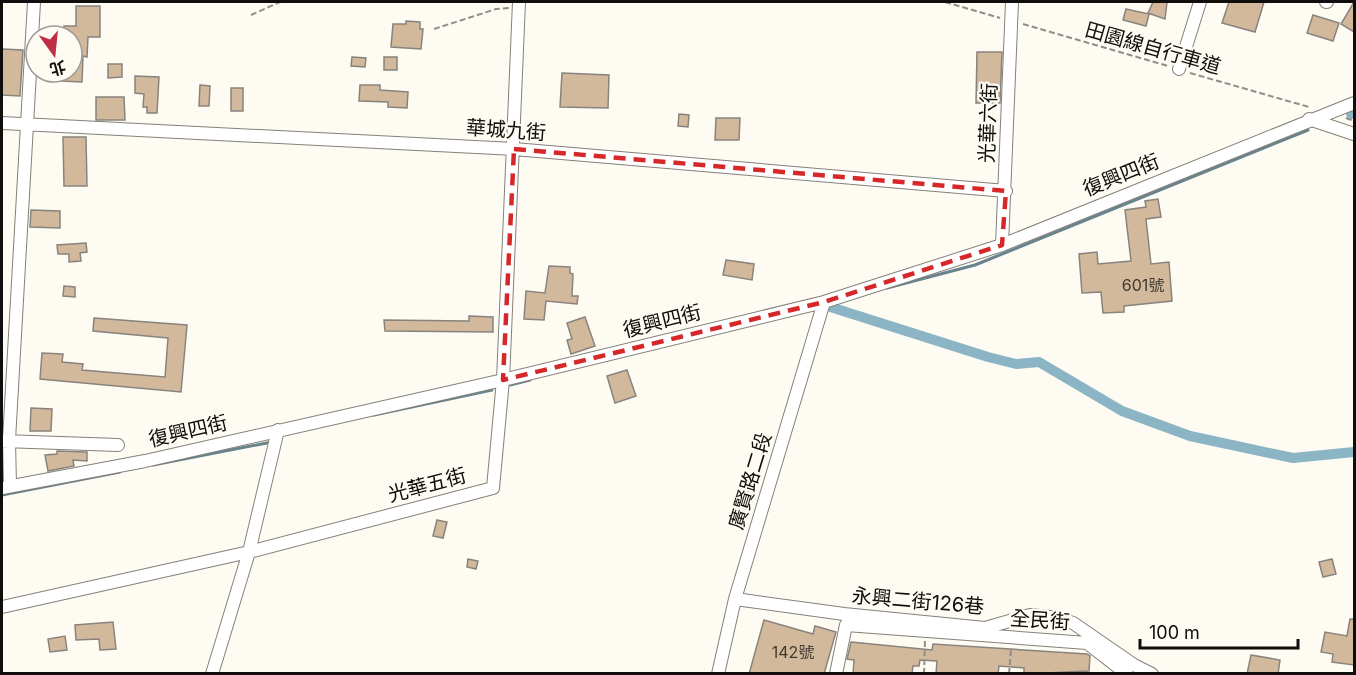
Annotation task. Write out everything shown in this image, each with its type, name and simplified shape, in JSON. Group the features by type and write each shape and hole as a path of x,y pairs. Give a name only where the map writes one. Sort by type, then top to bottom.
{"street":[{"path":"6,487 5,441 34,2"},
{"name":"光華六街","path":"1002,245 1012,2"},
{"path":"1179,69 1200,2"},
{"name":"光華五街","path":"2,607 249,552 493,488 502,380 519,5"},
{"name":"復興四街","path":"6,487 145,461 502,380 824,302 1002,245 1309,119 1354,103"},
{"path":"1309,119 1354,134"},
{"name":"華城九街","path":"2,123 514,149 1006,191"},
{"name":"廣賢路二段","path":"718,674 735,599 824,302"},
{"path":"212,674 249,552 279,430"},
{"path":"5,441 118,445"},
{"name":"永興二街126巷","path":"735,599 844,614 985,628 1030,615 1059,618 1073,622 1134,665 1152,674"},
{"name":"全民街","path":"836,674 846,625 1087,643 1126,674"}],"path":[{"path":"251,15 280,2"},
{"name":"田園線自行車道","path":"945,2 1354,121"},
{"path":"434,28 496,9 519,5"},
{"path":"924,674 926,631"},
{"path":"1010,674 1012,638"}],"highlighted area":[{"path":"514,149 1006,191 1002,245 824,302 503,380"}],"building":[{"path":"1153,2 1167,2 1165,19 1148,13"},
{"path":"1229,2 1264,2 1255,32 1222,23"},
{"path":"1354,2 1354,32 1341,24"},
{"path":"76,6 100,6 100,37 88,37 87,57 84,56 84,24 76,24"},
{"path":"1126,9 1149,14 1146,26 1123,20"},
{"path":"1313,15 1339,23 1333,41 1307,33"},
{"path":"406,21 420,22 420,29 423,29 421,49 391,47 393,24 406,24"},
{"path":"2,49 23,50 20,96 2,95"},
{"path":"977,52 1002,52 1000,103 976,103"},
{"path":"352,57 366,58 365,67 351,66"},
{"path":"384,57 397,57 397,70 384,70"},
{"path":"108,64 122,64 122,77 108,78"},
{"path":"562,73 609,75 608,108 560,107"},
{"path":"135,76 159,77 157,113 147,113 147,107 143,107 144,94 135,93"},
{"path":"200,85 210,86 209,106 199,106"},
{"path":"360,85 380,85 380,90 408,92 407,108 388,107 388,102 359,101"},
{"path":"231,88 243,88 243,111 231,111"},
{"path":"96,97 124,97 125,120 96,120"},
{"path":"679,114 689,115 688,127 678,126"},
{"path":"716,118 740,118 739,140 715,140"},
{"path":"63,137 86,137 87,186 64,186"},
{"path":"1158,199 1161,217 1146,219 1151,264 1169,262 1172,301 1124,306 1124,312 1103,313 1101,292 1082,293 1079,254 1097,252 1098,264 1131,261 1125,210 1146,207 1145,201"},
{"path":"31,210 60,211 60,228 30,227"},
{"path":"86,243 87,252 80,253 81,261 69,262 69,254 58,254 57,245"},
{"path":"726,260 754,264 752,280 723,275"},
{"path":"549,266 570,267 570,273 573,274 572,296 578,296 577,304 546,301 544,320 524,319 526,291 545,293"},
{"path":"64,286 75,287 75,297 63,296"},
{"path":"469,316 493,317 493,332 385,331 384,320 469,321"},
{"path":"585,317 595,346 571,354 567,340 572,339 567,323"},
{"path":"94,318 187,325 181,392 40,379 42,353 63,354 62,362 83,364 82,370 165,377 168,338 93,331"},
{"path":"627,370 636,396 615,403 607,376"},
{"path":"31,408 52,409 51,431 30,431"},
{"path":"57,451 87,452 87,461 73,460 74,466 48,471 45,455 57,454"},
{"path":"741,486 749,488 748,494 753,495 750,510 736,506"},
{"path":"437,520 447,522 443,538 433,536"},
{"path":"468,559 478,561 476,569 467,567"},
{"path":"1332,559 1336,574 1323,577 1319,562"},
{"path":"1350,619 1354,619 1354,665 1332,662 1333,654 1321,652 1325,632 1347,636"},
{"path":"764,620 813,634 815,626 836,632 824,674 749,674"},
{"path":"113,622 116,649 100,650 99,639 76,640 75,625"},
{"path":"65,636 67,650 50,652 48,639"},
{"path":"851,642 932,650 933,644 1087,654 1090,656 1089,671 1024,674 1024,668 999,666 998,674 936,674 937,661 920,660 919,666 913,666 912,674 853,674 854,660 847,659"},
{"path":"1251,655 1280,660 1278,674 1247,674"}],"waterway":[{"path":"887,288 975,265 1308,130"},
{"path":"824,305 988,357 1016,364 1039,362 1122,411 1190,436 1293,458 1354,452"},
{"path":"510,385 530,380"},
{"path":"374,415 492,390"},
{"path":"153,465 272,442"},
{"path":"2,495 120,472"}]}
